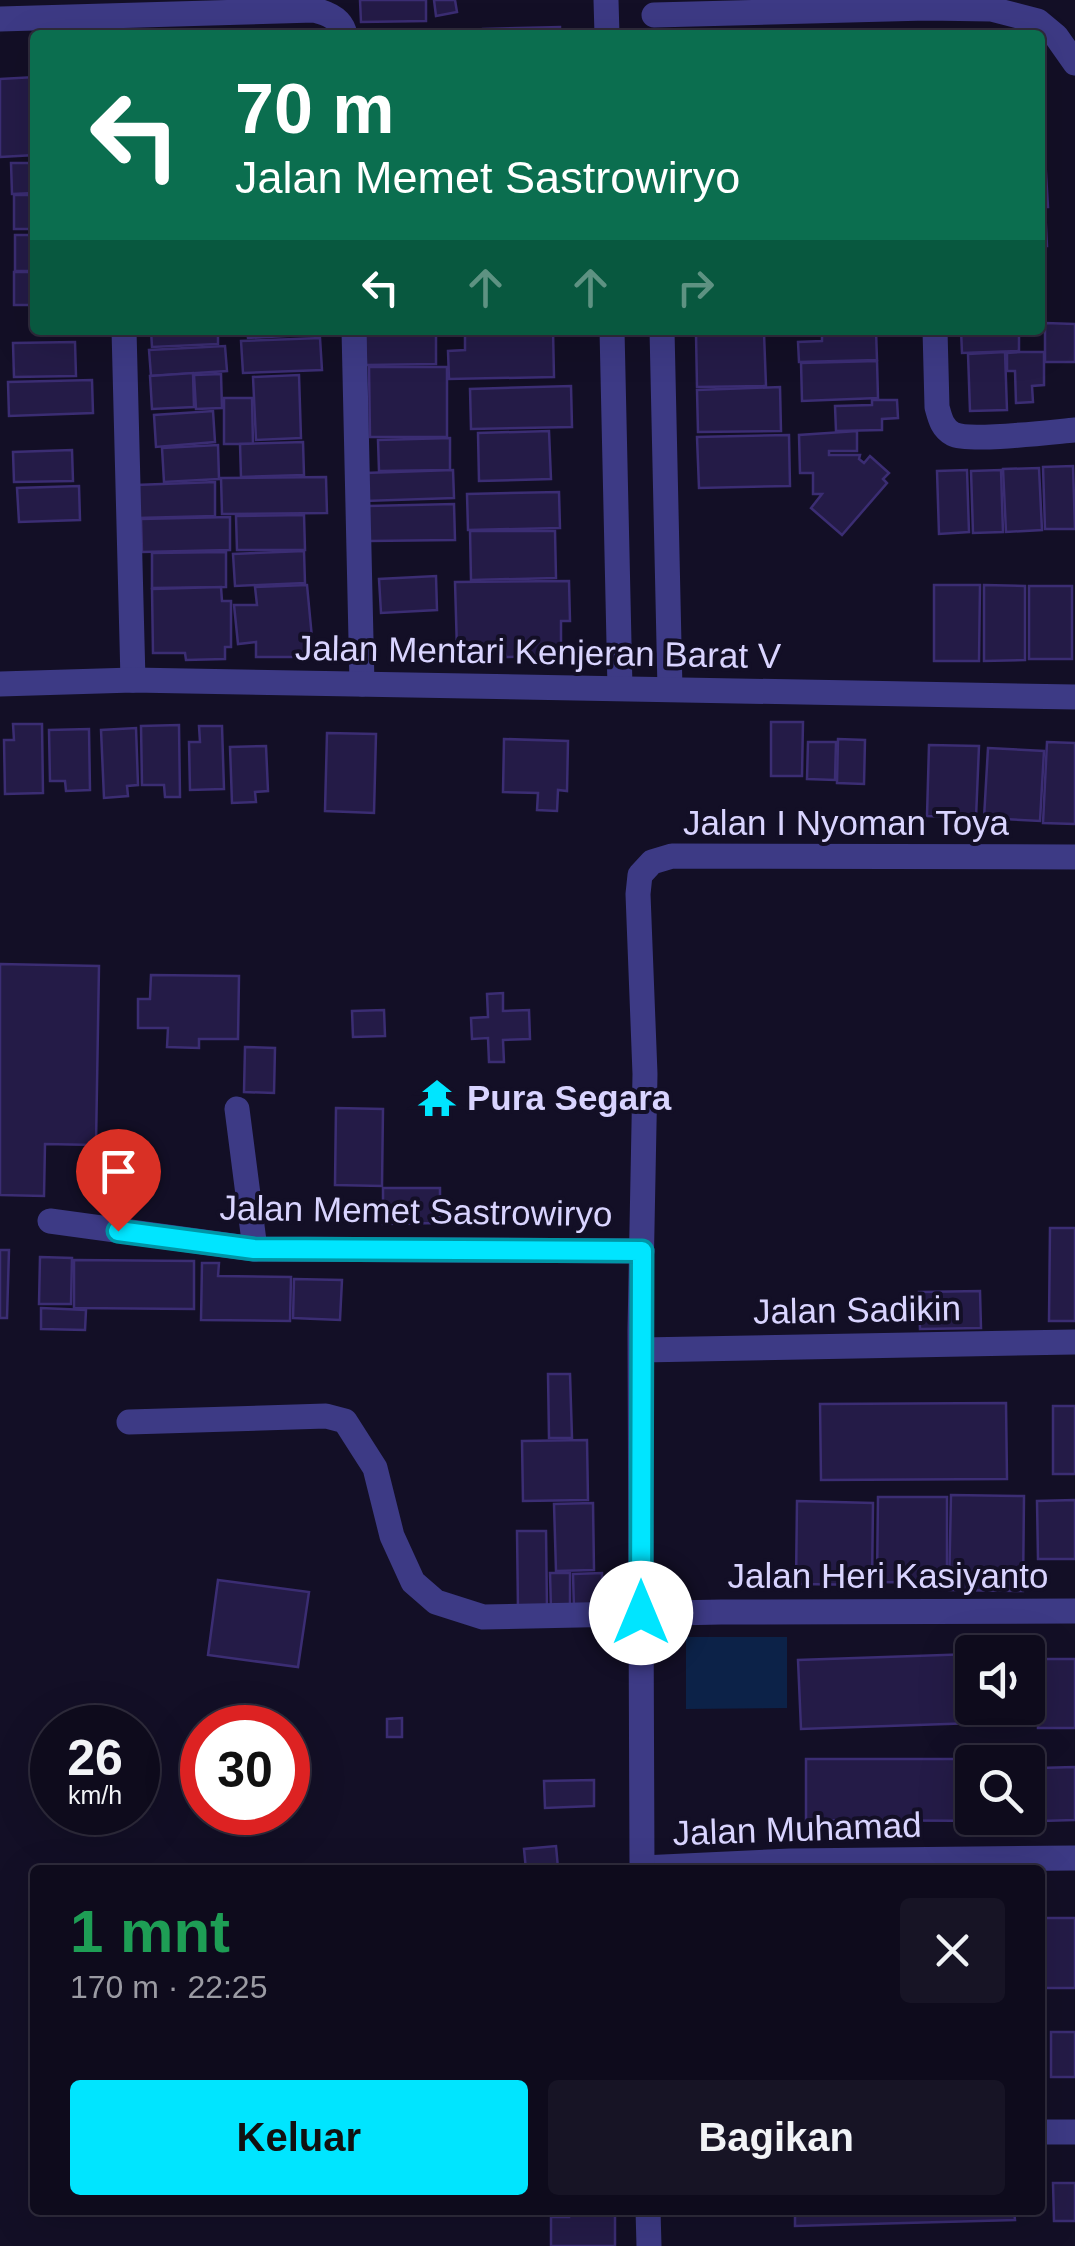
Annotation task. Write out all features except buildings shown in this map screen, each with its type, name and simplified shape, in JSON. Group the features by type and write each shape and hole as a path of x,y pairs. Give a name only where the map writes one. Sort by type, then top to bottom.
{"street":[{"path":"606,0 606,30"},
{"path":"927,8 928,30"},
{"path":"654,17 991,9 1038,21 1056,36 1075,63"},
{"path":"0,19 116,26 314,10 328,13 344,30"},
{"path":"124,335 132,680"},
{"path":"354,335 362,684"},
{"path":"612,335 620,688"},
{"path":"662,335 670,689"},
{"path":"935,335 937,407 949,432 977,437 1075,430"},
{"name":"Jalan Mentari Kenjeran Barat V","path":"0,684 132,680 1075,697"},
{"name":"Jalan I Nyoman Toya","path":"642,1251 645,1074 638,894 640,875 652,862 672,856 1075,858"},
{"path":"237,1109 254,1249"},
{"name":"Jalan Memet Sastrowiryo","path":"50,1222 254,1249 642,1251 642,1865"},
{"name":"Jalan Sadikin","path":"641,1350 1075,1342"},
{"name":"Jalan Heri Kasiyanto","path":"129,1422 326,1416 345,1421 375,1468 392,1536 413,1582 436,1602 483,1617 1075,1611"},
{"name":"Jalan Muhamad","path":"716,1865 1075,1858"},
{"path":"1045,2132 1075,2132"},
{"path":"648,2215 649,2246"}],"water":[{"path":"686,1637 787,1637 787,1708 686,1709"}],"place":[{"name":"Pura Segara","path":"437,1098"}],"route":[{"path":"118,1231 254,1249 642,1251 641,1613"}]}
